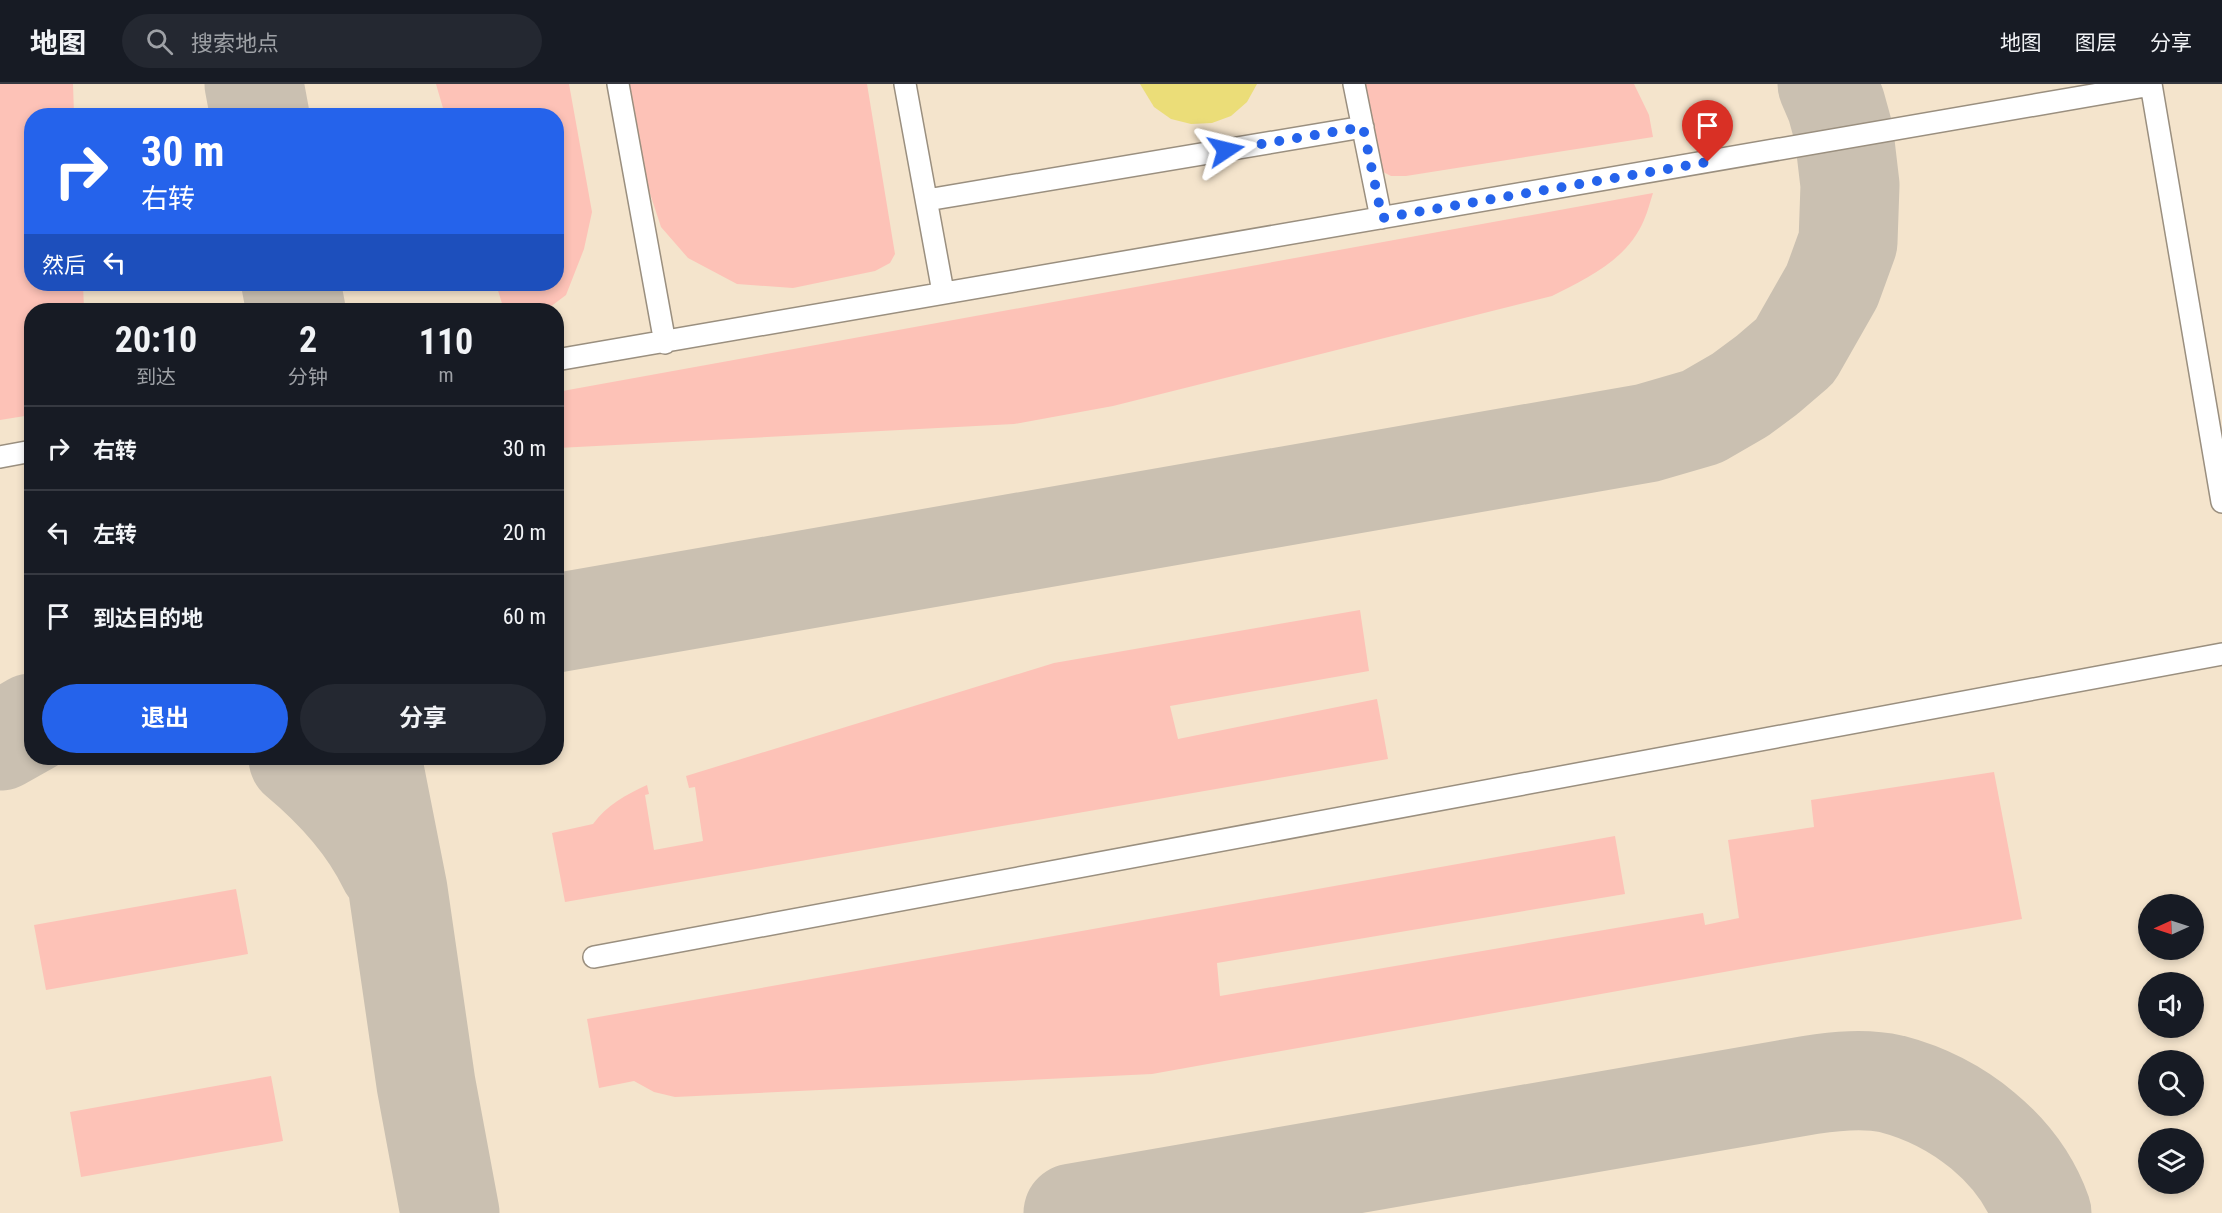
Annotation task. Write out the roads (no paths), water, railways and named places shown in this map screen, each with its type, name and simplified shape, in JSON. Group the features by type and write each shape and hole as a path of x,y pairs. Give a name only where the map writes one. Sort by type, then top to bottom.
{"lane":[{"path":"618,84 665,343"},
{"path":"905,84 943,292"},
{"path":"1354,84 1382,218"},
{"path":"564,359 2151,85 2222,502"},
{"path":"927,200 1363,127"},
{"path":"0,457 24,453"},
{"path":"594,957 2222,654"}]}
